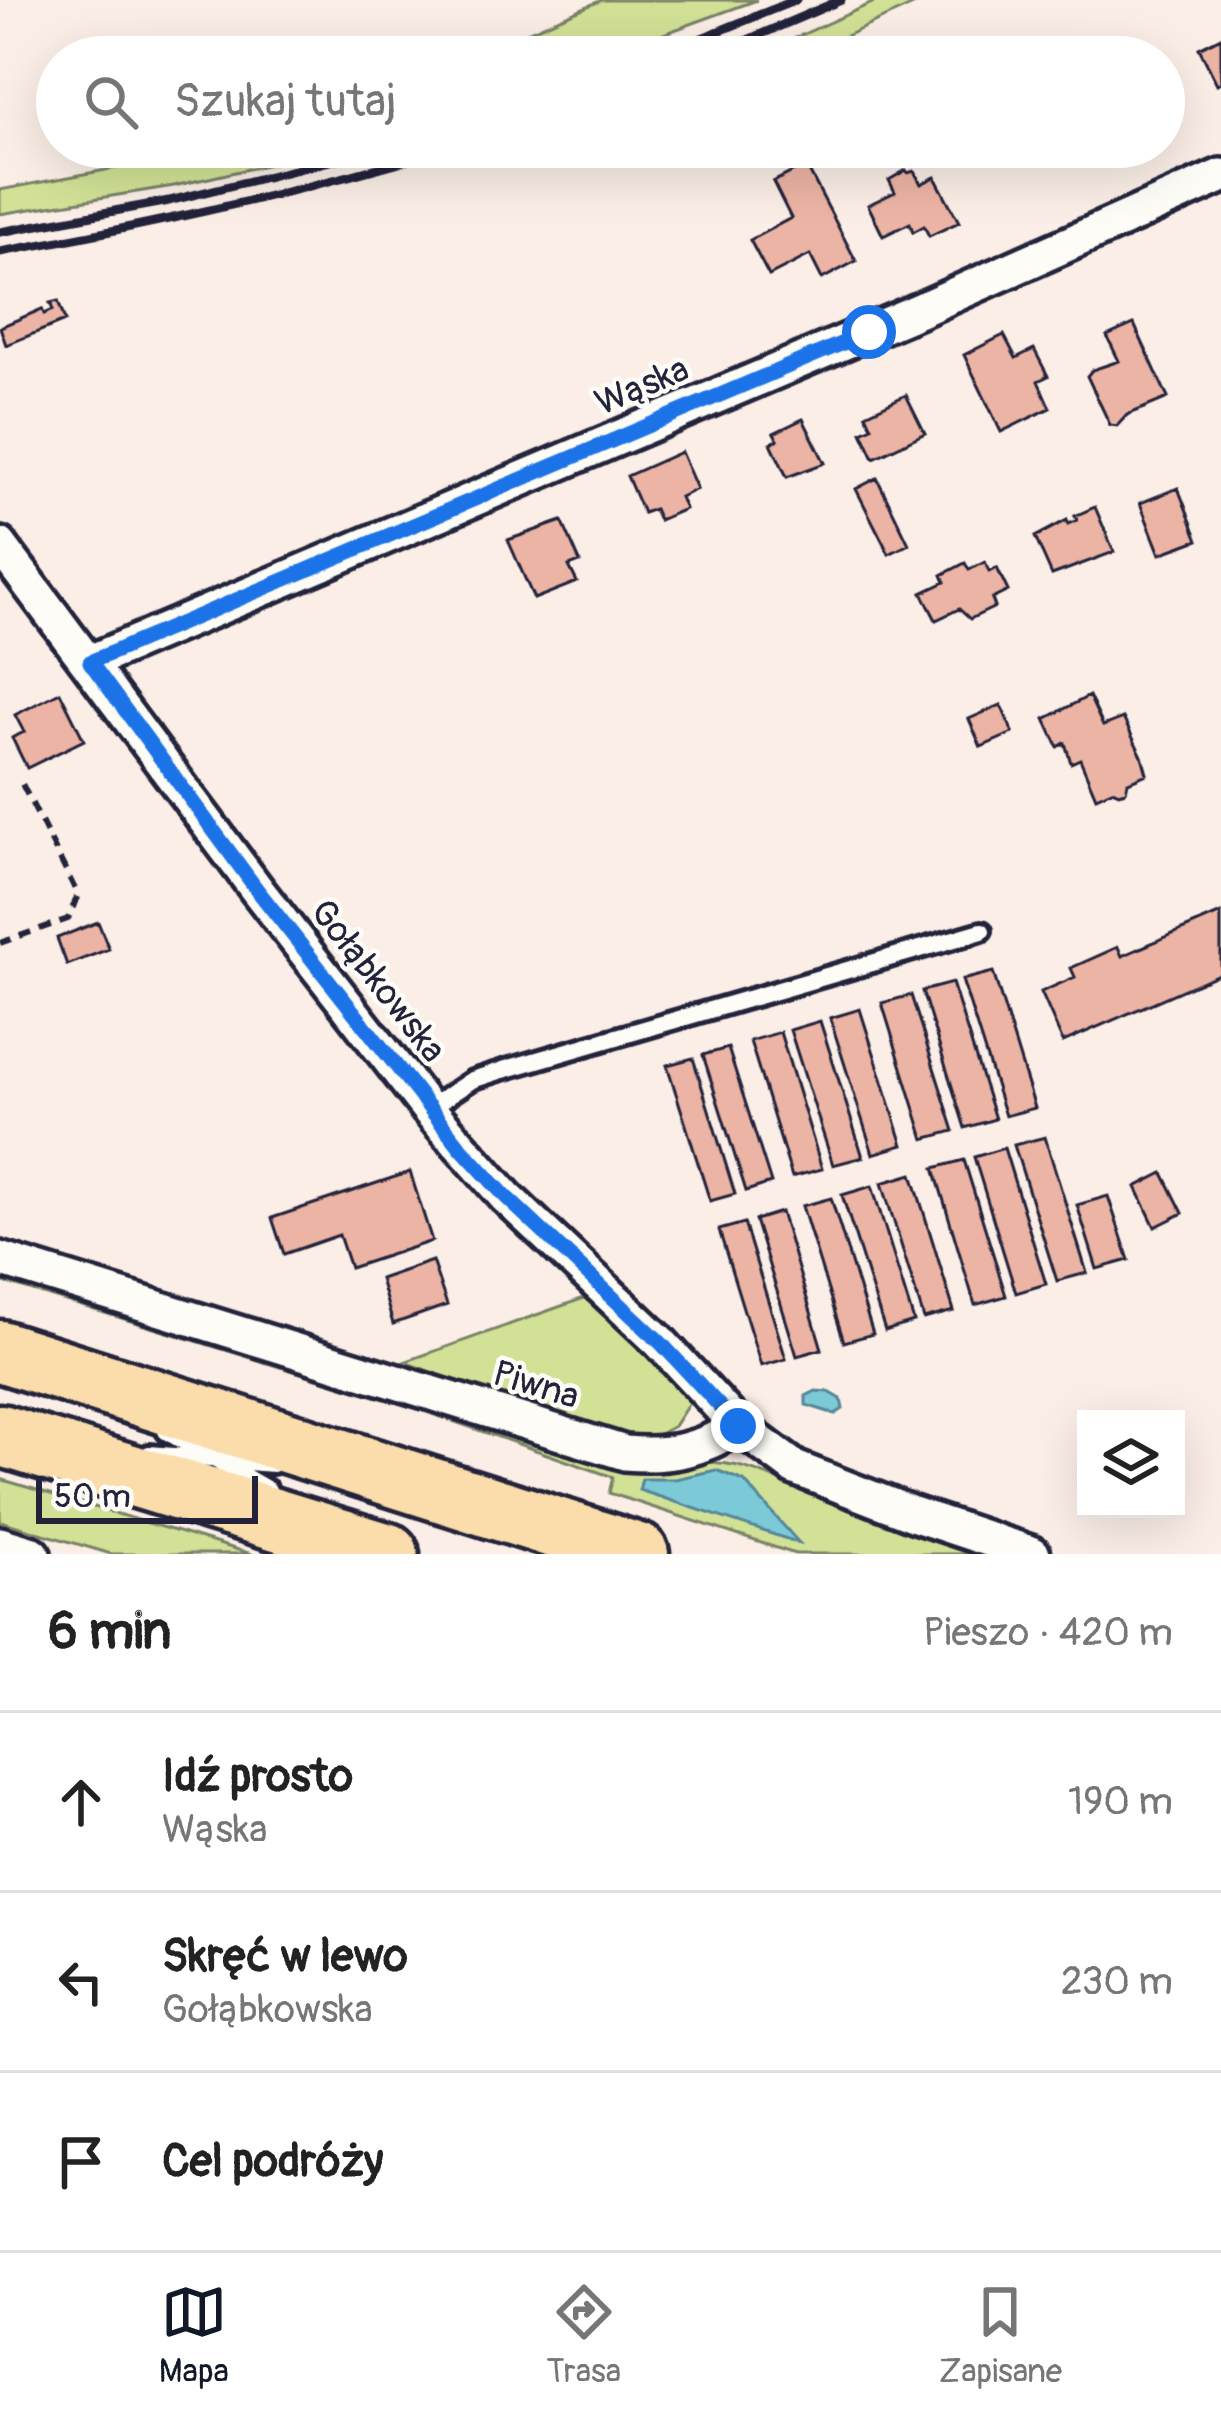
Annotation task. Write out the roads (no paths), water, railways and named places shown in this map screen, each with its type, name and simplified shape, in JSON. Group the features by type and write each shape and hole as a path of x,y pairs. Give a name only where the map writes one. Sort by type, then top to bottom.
{"highway":[{"path":"0,1351 638,1554"},
{"path":"17,1440 376,1550"}],"street":[{"name":"Wąska","path":"90,662 920,310 1221,176"},
{"name":"Gołąbkowska","path":"0,545 428,1109 506,1197 660,1342 738,1426"},
{"name":"Piwna","path":"0,1258 625,1453 655,1456 693,1450 738,1426"},
{"path":"738,1426 795,1468 1033,1554"},
{"path":"0,1544 33,1554"}],"lane":[{"path":"428,1109 452,1091 488,1075 982,932"},
{"path":"61,1370 138,1415"},
{"path":"158,1426 376,1550"},
{"path":"17,1440 282,1465"},
{"path":"304,1467 394,1474"}],"water":[{"path":"816,1391 841,1399 843,1409 835,1414 806,1405 806,1396"},
{"path":"716,1470 744,1481 799,1543 639,1490 642,1479 675,1479"}],"railway":[{"path":"707,36 796,0"},
{"path":"757,36 841,0"},
{"path":"0,232 169,201 302,168"},
{"path":"0,252 227,206 378,168"}]}
